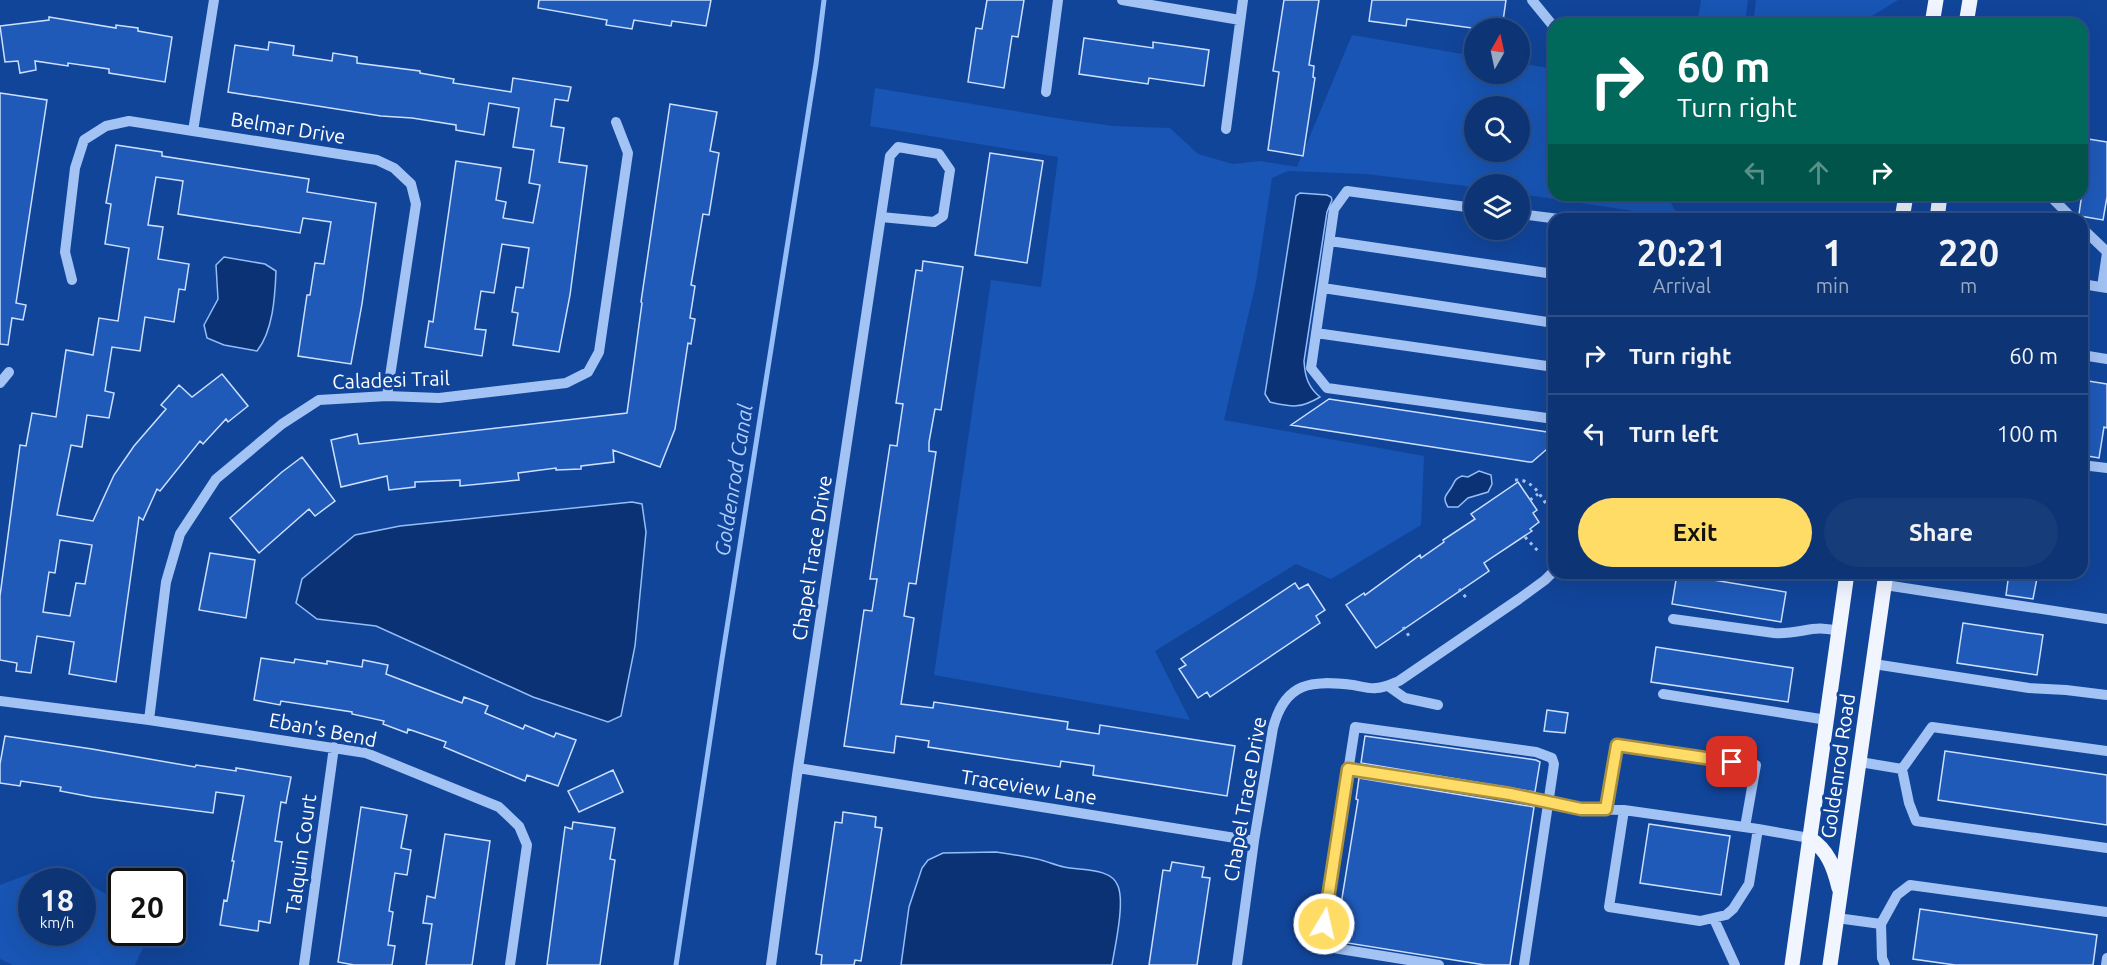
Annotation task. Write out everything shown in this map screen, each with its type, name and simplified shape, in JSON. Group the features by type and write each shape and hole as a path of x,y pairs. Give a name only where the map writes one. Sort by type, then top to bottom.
{"main road":[{"path":"1933,18 1936,0"},
{"path":"1967,18 1970,0"},
{"name":"Goldenrod Road","path":"1792,965 1846,579"},
{"name":"Goldenrod Road","path":"1830,965 1886,579"},
{"path":"1809,838 1821,845 1835,870 1841,893"}],"street":[{"path":"193,131 214,0"},
{"path":"1046,92 1058,0"},
{"path":"1127,0 1240,20"},
{"path":"1226,129 1243,0"},
{"path":"1532,0 1548,20"},
{"name":"Belmar Drive","path":"72,280 65,252 75,168 84,140 106,126 129,121 377,160 394,168 411,184 416,204 387,396"},
{"name":"Caladesi Trail","path":"149,720 166,582 180,534 216,479 282,424 319,400 387,396 440,398 462,396 566,383 588,372 599,352 628,153 616,122"},
{"name":"Chapel Trace Drive","path":"771,965 798,768 890,156 898,147 939,154 950,170 943,216 934,222 881,217"},
{"path":"1464,207 1347,191 1334,209 1311,368 1327,388 1548,418"},
{"path":"2055,201 2067,213"},
{"path":"1530,215 1548,218"},
{"path":"2088,234 2107,253 2105,288 2088,285"},
{"path":"1330,241 1548,273"},
{"path":"1323,288 1548,322"},
{"path":"1316,333 1548,367"},
{"path":"2088,356 2107,359"},
{"path":"0,383 9,372"},
{"path":"2088,466 2107,468"},
{"path":"1388,686 1479,627 1548,577"},
{"path":"1886,579 2107,618"},
{"path":"1673,619 1774,633 1790,634 1818,627 1840,632"},
{"path":"1874,664 2029,688 2107,695"},
{"name":"Chapel Trace Drive","path":"1237,965 1254,841 1277,713 1288,696 1308,684 1322,682 1376,688 1388,686"},
{"path":"1388,686 1405,698 1438,705"},
{"path":"1663,694 1827,720"},
{"name":"Eban's Bend","path":"0,701 149,720 366,753 499,807 519,826 527,845 510,965"},
{"path":"1440,965 1321,946 1355,727 1536,752 1551,758 1554,764 1524,965"},
{"path":"2107,751 1932,727 1902,769 1909,802 1916,821 2107,848"},
{"path":"1606,809 1617,745 1756,765 1745,827"},
{"name":"Talquin Court","path":"304,965 334,747"},
{"path":"1860,762 1902,769"},
{"name":"Traceview Lane","path":"798,768 1254,841"},
{"path":"1348,769 1510,794 1581,809 1624,810 1809,838"},
{"path":"1624,810 1609,907 1700,921 1726,915 1733,909 1749,884 1758,829"},
{"path":"1885,965 1882,958 1881,924 1897,895 1910,885 2107,912"},
{"path":"1837,918 1881,924"},
{"path":"1714,919 1735,965"},
{"path":"2106,965 2107,958"}],"path":[{"path":"1515,480 1525,480 1539,493 1548,507"},
{"path":"1530,500 1539,493"},
{"path":"1525,537 1538,551"},
{"path":"1459,589 1468,600"},
{"path":"1403,627 1411,639"}],"shaded area":[{"path":"1701,0 1748,0 1746,18 1698,18"},
{"path":"1756,0 1898,0 1869,18 1756,18"},
{"path":"1352,35 1464,54 1464,84 1530,84 1530,65 1548,68 1548,198 1530,196 1530,174 1464,174 1464,186 1366,174 1288,171 1272,178 1256,282 1224,420 1424,456 1421,525 1331,579 1296,564 1155,651 1190,720 934,675 991,280 1041,287 1058,157 870,126 875,88 1069,120 1114,126 1170,128 1198,154 1233,164 1260,161 1297,167"},
{"path":"1300,193 1327,195 1332,200 1327,212 1304,361 1308,381 1320,397 1307,404 1290,406 1270,402 1265,394 1296,196"},
{"path":"1567,201 1670,201 1677,213 1647,213"},
{"path":"224,257 265,264 276,271 270,324 257,351 224,345 207,338 204,325 218,299 216,265"},
{"path":"1479,471 1491,475 1492,484 1488,492 1468,498 1458,507 1448,507 1445,497 1456,480"},
{"path":"632,502 642,504 646,532 635,646 621,716 608,722 533,697 376,626 317,619 296,603 302,579 355,535 400,526"},
{"path":"996,852 1094,871 1114,880 1120,893 1120,903 1119,925 1112,965 901,965 909,907 922,868 928,860 943,853"},
{"path":"18,878 18,946 96,946 96,888 108,895 108,946 143,946 135,965 13,965 0,959 0,885"}],"building":[{"path":"539,0 711,0 706,26 672,21 671,26 634,20 632,29 606,25 607,20 538,8"},
{"path":"987,0 1024,0 1018,37 1012,36 1004,88 968,82 976,28 982,29"},
{"path":"1284,0 1319,0 1309,65 1314,66 1313,77 1315,78 1303,156 1268,150 1279,72 1273,71"},
{"path":"1372,0 1506,0 1503,18 1464,18 1464,27 1407,19 1406,26 1369,21"},
{"path":"49,17 116,28 116,25 138,28 138,31 172,37 165,82 109,73 109,69 68,63 68,66 35,61 36,70 20,73 18,61 5,62 0,26 49,20"},
{"path":"1084,38 1153,48 1153,42 1209,50 1204,86 1149,78 1148,84 1079,74"},
{"path":"269,42 294,46 293,55 332,61 333,53 357,57 357,63 420,71 420,73 454,79 453,83 511,92 513,78 571,87 568,101 555,99 551,126 564,128 559,162 587,166 570,295 559,352 513,345 518,313 512,312 516,287 523,288 529,248 502,244 494,293 481,291 475,329 486,330 482,356 425,347 429,321 433,322 456,161 501,168 496,200 506,202 503,218 533,223 540,185 529,183 534,150 513,147 519,108 489,103 484,135 456,130 456,125 381,116 228,92 235,45 268,50"},
{"path":"0,93 47,100 16,303 26,305 23,320 12,318 8,345 0,344"},
{"path":"670,104 717,112 710,151 719,153 709,215 703,214 691,285 695,286 690,318 695,319 691,344 688,343 675,429 660,467 613,450 614,462 581,466 581,469 556,470 556,468 518,473 519,480 460,486 460,480 415,482 415,487 389,490 387,476 341,487 331,440 357,434 359,444 627,413"},
{"path":"2088,139 2107,142 2107,197 2103,220 2088,217 2088,213 2079,213 2081,201 2088,201"},
{"path":"116,145 162,152 162,156 309,179 307,192 376,203 351,364 298,356 307,295 310,295 315,263 324,264 331,222 303,218 300,233 178,214 183,181 156,177 148,225 163,227 158,259 189,264 185,290 179,289 174,322 145,317 140,351 112,347 105,391 114,393 109,418 87,415 82,447 71,445 57,515 93,521 114,475 134,446 166,409 161,405 179,385 192,397 222,374 248,406 228,422 226,419 203,444 200,441 160,491 157,489 143,520 139,517 116,682 69,674 74,642 37,636 31,673 16,671 17,663 0,660 0,596 20,445 26,446 32,413 56,417 66,350 93,355 99,318 118,321 129,248 105,244 111,204 106,203","holes":["60,540 92,545 85,584 76,583 70,616 43,612 49,572 55,573"]},
{"path":"990,153 1043,161 1027,263 975,255"},
{"path":"923,261 963,267 941,410 935,409 929,442 929,451 936,452 916,584 909,583 904,616 914,618 901,704 933,708 934,702 1068,722 1067,729 1099,734 1100,725 1235,746 1227,796 1093,775 1094,766 1061,761 1060,767 928,747 929,741 896,736 894,753 844,746 864,610 872,611 877,579 870,579 890,445 897,446 903,404 896,403 916,270 922,271"},
{"path":"2088,381 2107,384 2107,428 2104,427 2099,458 2088,456"},
{"path":"1329,399 1548,432 1548,448 1529,462 1291,425"},
{"path":"302,457 335,501 315,516 309,509 259,553 230,518"},
{"path":"1518,482 1537,510 1533,513 1539,522 1530,529 1532,531 1484,563 1489,571 1376,648 1346,605 1364,593 1365,595 1420,555 1421,558 1444,542 1443,540 1475,519 1471,514"},
{"path":"210,553 255,560 246,618 199,610"},
{"path":"1676,579 1707,579 1786,592 1781,622 1672,604"},
{"path":"2008,579 2037,579 2033,599 2006,595"},
{"path":"1295,583 1299,589 1308,584 1325,610 1316,616 1320,623 1210,697 1207,692 1198,698 1179,669 1186,665 1181,659"},
{"path":"1963,623 2043,635 2037,675 1957,663"},
{"path":"1656,647 1793,668 1788,702 1651,682"},
{"path":"261,658 294,663 295,659 327,664 327,661 362,667 363,660 388,665 386,674 462,703 464,697 488,706 485,713 523,729 525,725 554,737 556,733 576,740 558,786 527,775 525,781 444,747 446,742 408,729 407,733 383,724 384,721 352,714 352,712 281,701 280,705 254,700"},
{"path":"1547,710 1568,713 1565,733 1544,731"},
{"path":"5,736 195,767 196,765 236,771 236,768 291,777 286,803 281,802 275,841 282,842 270,923 259,921 258,931 220,925 224,900 227,901 244,796 216,792 213,813 92,797 60,791 61,787 21,781 20,786 0,783 0,764"},
{"path":"1365,736 1536,760 1540,762 1535,792 1361,763"},
{"path":"1945,751 2107,775 2107,825 1938,800"},
{"path":"613,770 623,792 579,812 568,791"},
{"path":"1359,778 1534,807 1510,965 1485,965 1335,941 1358,800 1356,799"},
{"path":"361,807 407,815 401,848 411,850 407,875 395,873 389,911 393,912 388,945 395,946 392,965 354,965 338,962"},
{"path":"843,812 876,817 875,827 882,828 861,961 855,960 854,965 821,965 822,955 816,954 835,822 842,823"},
{"path":"573,822 615,828 610,859 615,860 600,965 547,965 565,827 572,829"},
{"path":"1649,824 1730,836 1721,895 1640,883"},
{"path":"445,834 490,841 472,965 426,965 432,924 423,923 427,896 435,898"},
{"path":"1172,862 1204,867 1202,877 1210,878 1197,965 1149,965 1163,870 1170,871"},
{"path":"1920,909 2097,935 2093,965 1955,965 1913,959"}],"waterway":[{"name":"Goldenrod Canal","path":"676,965 824,0"}],"route":[{"path":"1324,924 1348,769 1510,794 1581,809 1606,809 1617,745 1732,762"}]}
